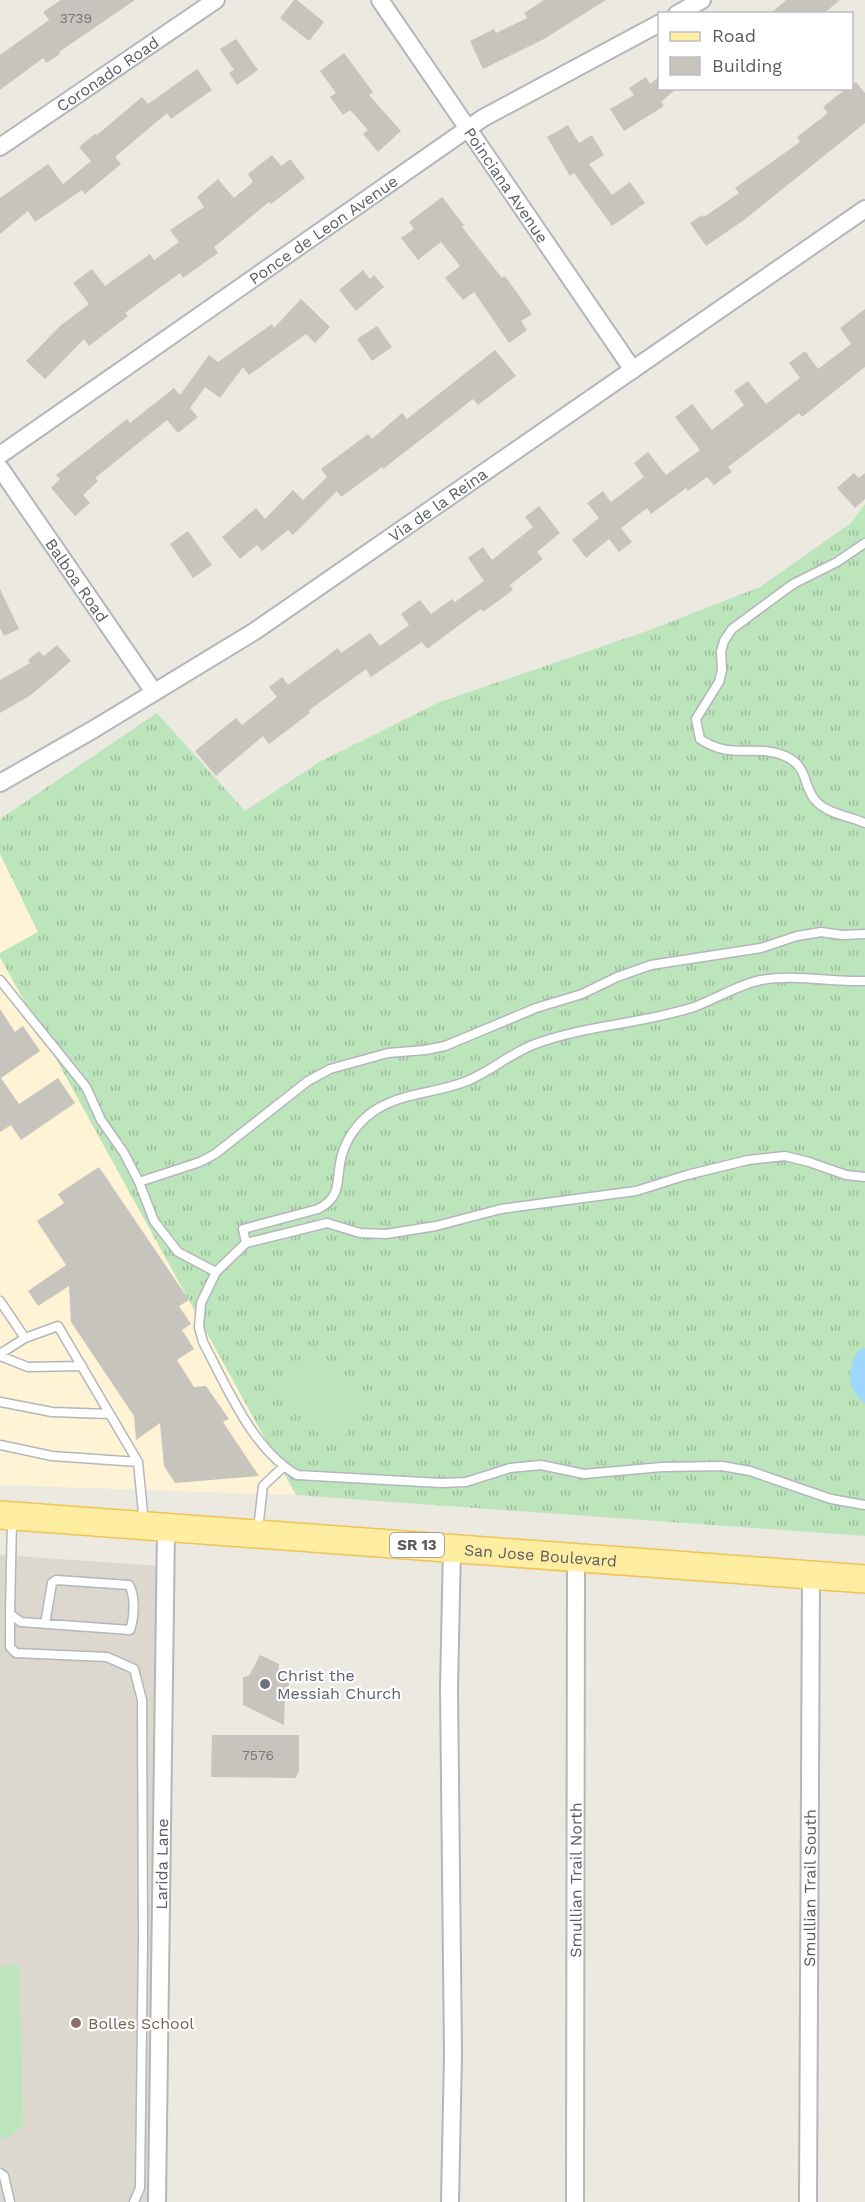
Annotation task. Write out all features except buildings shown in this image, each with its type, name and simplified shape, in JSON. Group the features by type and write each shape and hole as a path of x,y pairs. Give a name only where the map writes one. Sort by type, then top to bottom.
{"main road":[{"name":"San Jose Boulevard","path":"6,1516 865,1579"}],"street":[{"name":"Coronado Road","path":"0,147 216,0"},
{"name":"Poinciana Avenue","path":"380,0 633,370"},
{"path":"681,12 702,0"},
{"name":"Ponce de Leon Avenue","path":"0,455 483,118 658,24"},
{"name":"Via de la Reina","path":"0,783 255,631 865,209"},
{"name":"Balboa Road","path":"0,468 154,692"},
{"name":"Larida Lane","path":"155,1528 157,2202"},
{"path":"450,2202 453,2054 449,1689 452,1548"},
{"name":"Smullian Trail North","path":"575,2202 576,1557"},
{"name":"Smullian Trail South","path":"807,2202 811,1575"}],"lane":[{"path":"865,543 837,562 793,584 732,628 724,641 721,652 722,670 719,682 696,719 700,739 710,747 724,751 771,752 784,755 797,763 805,775 814,799 826,810 850,816 865,823"},
{"path":"139,1182 200,1162 215,1154 308,1081 330,1069 388,1053 445,1046 536,1008 582,994 617,977 651,965 762,948 797,936 821,932 842,935 865,934"},
{"path":"246,1243 243,1229 327,1205 335,1196 339,1183 341,1156 348,1139 359,1123 376,1109 396,1100 468,1081 535,1044 568,1034 674,1012 762,980 786,978 839,982 865,981"},
{"path":"0,980 48,1043 68,1063 86,1087 101,1120 124,1153 139,1182 154,1221 178,1252 216,1272"},
{"path":"865,1177 846,1174 785,1156 748,1160 687,1175 636,1191 501,1209 436,1226 386,1234 360,1233 327,1223 246,1243 216,1272 201,1303 200,1327 202,1342 258,1441 283,1467 297,1475 441,1483 466,1482 510,1468 541,1465 585,1474 662,1467 722,1466 750,1471 831,1499 865,1504"},
{"path":"327,1205 327,1223"},
{"path":"281,1219 284,1234"},
{"path":"0,1301 25,1338"},
{"path":"0,1355 25,1338 58,1326 138,1462 155,1528"},
{"path":"0,1355 28,1367 82,1366"},
{"path":"0,1402 52,1412 109,1414"},
{"path":"0,1445 52,1456 138,1462"},
{"path":"257,1534 263,1486 283,1467"},
{"path":"6,1516 10,1647 16,1653 107,1657 134,1669 142,1700 143,1951 140,2188 134,2202"},
{"path":"10,1614 21,1622 45,1624 130,1630 133,1592 129,1585 56,1580 52,1583 45,1624"},
{"path":"0,2173 4,2176 9,2202"}],"shaded area":[{"path":"0,854 38,932 0,953"},
{"path":"0,957 296,1495 0,1485"},
{"name":"Bolles School","path":"0,1555 161,1566 149,2202 0,2202"}],"green space":[{"path":"865,504 865,1536 296,1495 0,957 0,953 38,932 0,854 0,819 157,713 245,811 321,761 440,702 647,631 760,587 851,523"},
{"path":"325,1362 351,1379 356,1388 354,1422 345,1435 337,1437 322,1435 310,1427 299,1404 284,1394 286,1376"},
{"path":"19,1965 23,2125 8,2138 0,2137 0,1967"}],"water":[{"path":"865,1348 865,1404 854,1392 850,1373 858,1351"}],"place":[{"name":"Christ the Messiah Church","path":"265,1684"},
{"name":"Bolles School","path":"76,2023"}]}
